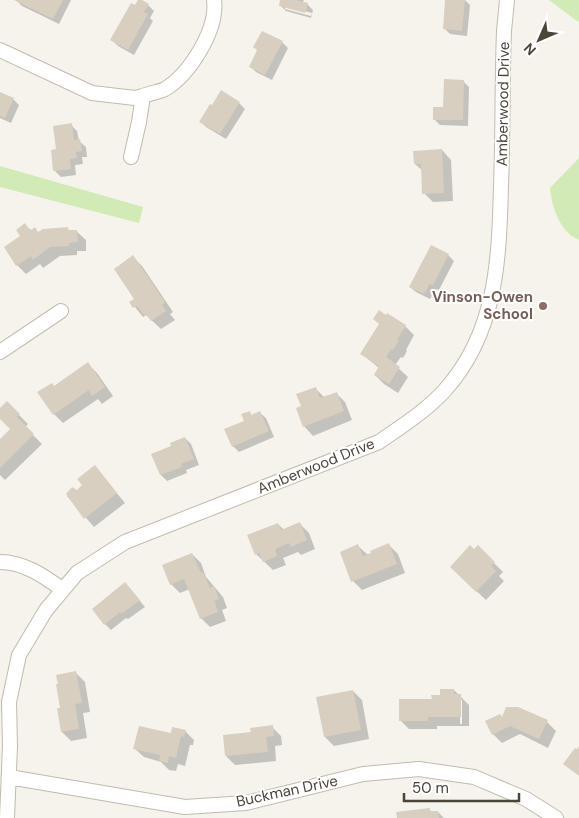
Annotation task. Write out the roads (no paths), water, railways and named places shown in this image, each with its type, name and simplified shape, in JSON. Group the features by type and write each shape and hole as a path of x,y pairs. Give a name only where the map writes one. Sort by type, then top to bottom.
{"street":[{"path":"0,50 92,93 135,98 165,89 187,71 206,40 215,8 214,0"},
{"name":"Amberwood Drive","path":"7,818 9,702 19,655 46,610 77,573 125,542 379,442 416,417 445,390 465,362 483,326 494,288 499,241 504,39 507,0"},
{"path":"131,157 143,96"},
{"path":"0,352 61,311"},
{"path":"0,562 21,565 35,571 64,590"},
{"name":"Buckman Drive","path":"9,777 185,807 246,803 363,774 419,769 474,777 526,799 556,818"}],"place":[{"name":"Vinson-Owen School","path":"543,306"}]}
